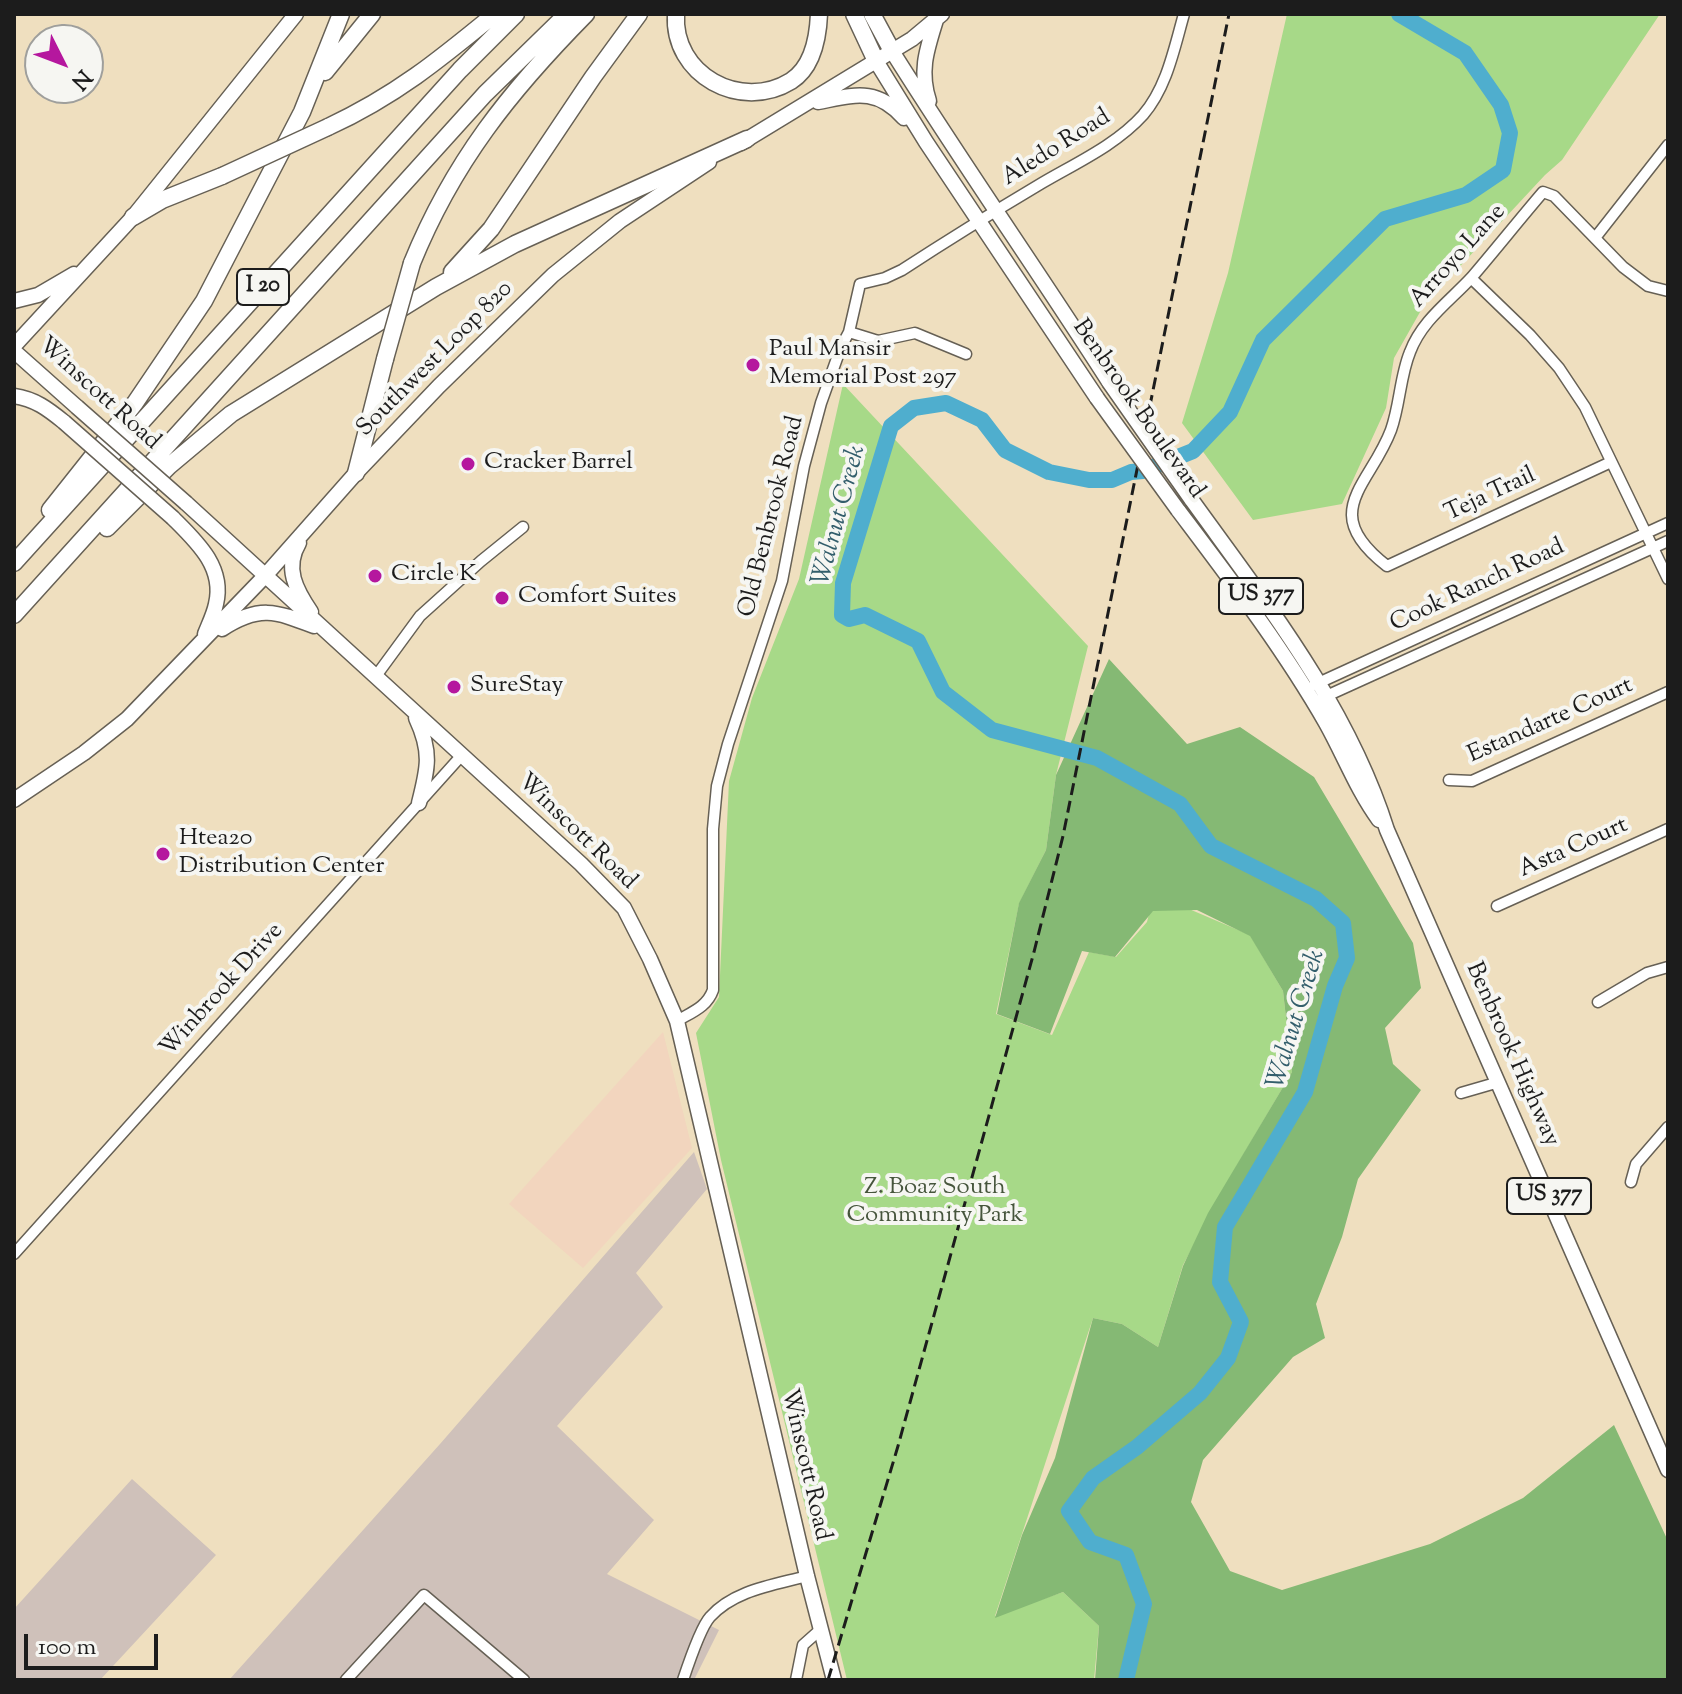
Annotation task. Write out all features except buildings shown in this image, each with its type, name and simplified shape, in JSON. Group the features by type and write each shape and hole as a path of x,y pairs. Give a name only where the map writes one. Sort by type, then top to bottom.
{"highway":[{"path":"37,537 53,505 170,355 204,301 242,233 311,93 341,14"},
{"path":"311,93 372,14"},
{"path":"133,217 162,200 361,112 423,73 495,14"},
{"name":"I 20","path":"14,563 460,70 516,14"},
{"name":"I 20","path":"14,615 485,94 567,14"},
{"path":"356,473 412,263 445,189 478,138 534,68 586,14"},
{"path":"436,287 491,229 639,14"},
{"path":"676,14 680,47 701,76 718,85 754,91 792,80 802,70 814,50 819,14"},
{"name":"Benbrook Boulevard","path":"854,14 876,61"},
{"name":"Benbrook Boulevard","path":"872,14 892,51"},
{"path":"78,544 104,530 169,466 231,414 436,287 529,237 747,139"}],"main road":[{"path":"14,348 133,217 296,14"},
{"path":"935,120 924,87 923,66 939,16"},
{"name":"Southwest Loop 820","path":"14,800 84,753 127,719 264,577 356,473 488,336 553,275 647,203 892,51 939,16"},
{"name":"Benbrook Boulevard","path":"892,51 1109,382 1288,634 1316,693 1373,785 1387,830 1429,923"},
{"name":"Benbrook Boulevard","path":"876,61 926,142 1097,398 1316,693"},
{"path":"809,103 858,95 881,98 895,107 926,142"},
{"path":"14,301 38,295 88,266"},
{"name":"Winscott Road","path":"14,348 581,864 624,908 677,1021 834,1680"},
{"path":"14,396 43,405 64,422 173,518 206,552 215,576 217,602 202,642"},
{"path":"307,530 295,550 293,579 322,629"},
{"path":"202,642 237,619 257,612 281,613 322,629"},
{"path":"413,710 424,735 429,761 419,803"},
{"name":"Benbrook Highway","path":"1429,923 1668,1470"}],"street":[{"name":"Aledo Road","path":"979,221 1105,146 1143,114 1163,82 1184,14"},
{"path":"1668,145 1595,238 1623,267 1648,286 1668,291"},
{"name":"Arroyo Lane","path":"1387,566 1358,541 1353,498 1390,431 1409,352 1425,323 1471,278 1543,192 1554,196 1595,238"},
{"name":"Old Benbrook Road","path":"677,1021 700,1008 710,999 713,990 713,829 717,786 782,581 804,466 821,403 849,332 860,284 902,270 979,221"},
{"path":"1471,278 1530,335 1559,368 1585,407 1668,579"},
{"path":"849,332 878,341 915,333 966,354"},
{"name":"Teja Trail","path":"1387,566 1611,462"},
{"name":"Cook Ranch Road","path":"1316,693 1668,523"},
{"path":"376,676 420,616 523,527"},
{"name":"Cook Ranch Road","path":"1316,693 1668,541"},
{"name":"Estandarte Court","path":"1449,780 1472,781 1668,692"},
{"name":"Winbrook Drive","path":"14,1254 462,755"},
{"name":"Asta Court","path":"1497,906 1668,829"},
{"path":"1598,1002 1647,973 1668,967"},
{"path":"1461,1093 1499,1082"},
{"path":"1631,1182 1636,1164 1668,1127"},
{"path":"683,1680 708,1618 732,1600 751,1591 807,1576"},
{"path":"346,1680 424,1595 524,1680"},
{"path":"796,1680 803,1645 821,1629"}],"shaded area":[{"path":"663,1032 692,1148 583,1268 509,1204"},
{"path":"694,1152 707,1189 636,1273 663,1307 557,1426 654,1520 607,1574 719,1630 694,1680 229,1680 440,1444"},
{"path":"132,1479 216,1555 100,1680 14,1680 14,1609"}],"green space":[{"path":"1287,14 1660,14 1562,160 1424,305 1394,358 1386,408 1342,504 1253,520 1182,423 1228,273"},
{"name":"Z. Boaz South Community Park","path":"843,384 1088,646 1056,775 1046,850 1019,904 996,1014 1052,1035 1089,952 1116,957 1147,922 1153,898 1189,909 1250,935 1283,991 1292,1072 1183,1265 1158,1347 1122,1324 1093,1318 995,1616 1063,1592 1099,1626 1094,1680 847,1680 721,1160 696,1033 719,997 729,781 752,698 799,579"},
{"path":"1109,659 1187,744 1240,727 1314,777 1413,943 1421,988 1385,1028 1393,1064 1421,1090 1358,1179 1342,1237 1316,1304 1325,1338 1293,1357 1203,1460 1191,1502 1230,1571 1282,1590 1430,1544 1523,1498 1614,1425 1668,1541 1668,1680 1095,1680 1099,1626 1063,1592 995,1618 1022,1535 1055,1458 1093,1318 1122,1324 1158,1347 1183,1266 1208,1213 1292,1072 1283,991 1250,936 1197,910 1153,911 1115,957 1082,951 1050,1034 997,1014 1019,903 1046,850 1056,775"}],"waterway":[{"name":"Walnut Creek","path":"1126,1680 1144,1604 1126,1555 1090,1542 1069,1511 1093,1478 1137,1447 1200,1393 1228,1358 1241,1322 1220,1282 1225,1227 1305,1092 1335,986 1347,958 1343,923 1316,899 1211,846 1180,804 1097,758 992,730 943,692 918,641 865,615 849,619 842,615 843,583 891,426 914,408 946,403 982,420 1005,450 1049,472 1089,480 1112,480 1193,451 1230,412 1263,340 1385,219 1466,195 1503,170 1510,133 1501,105 1465,53 1399,14"}],"railway":[{"path":"828,1680 898,1446 1063,836 1229,14"}],"place":[{"name":"Paul Mansir Memorial Post 297","path":"753,365"},
{"name":"Cracker Barrel","path":"468,464"},
{"name":"Circle K","path":"375,576"},
{"name":"Comfort Suites","path":"502,598"},
{"name":"SureStay","path":"454,687"},
{"name":"Htea20 Distribution Center","path":"163,854"}]}
